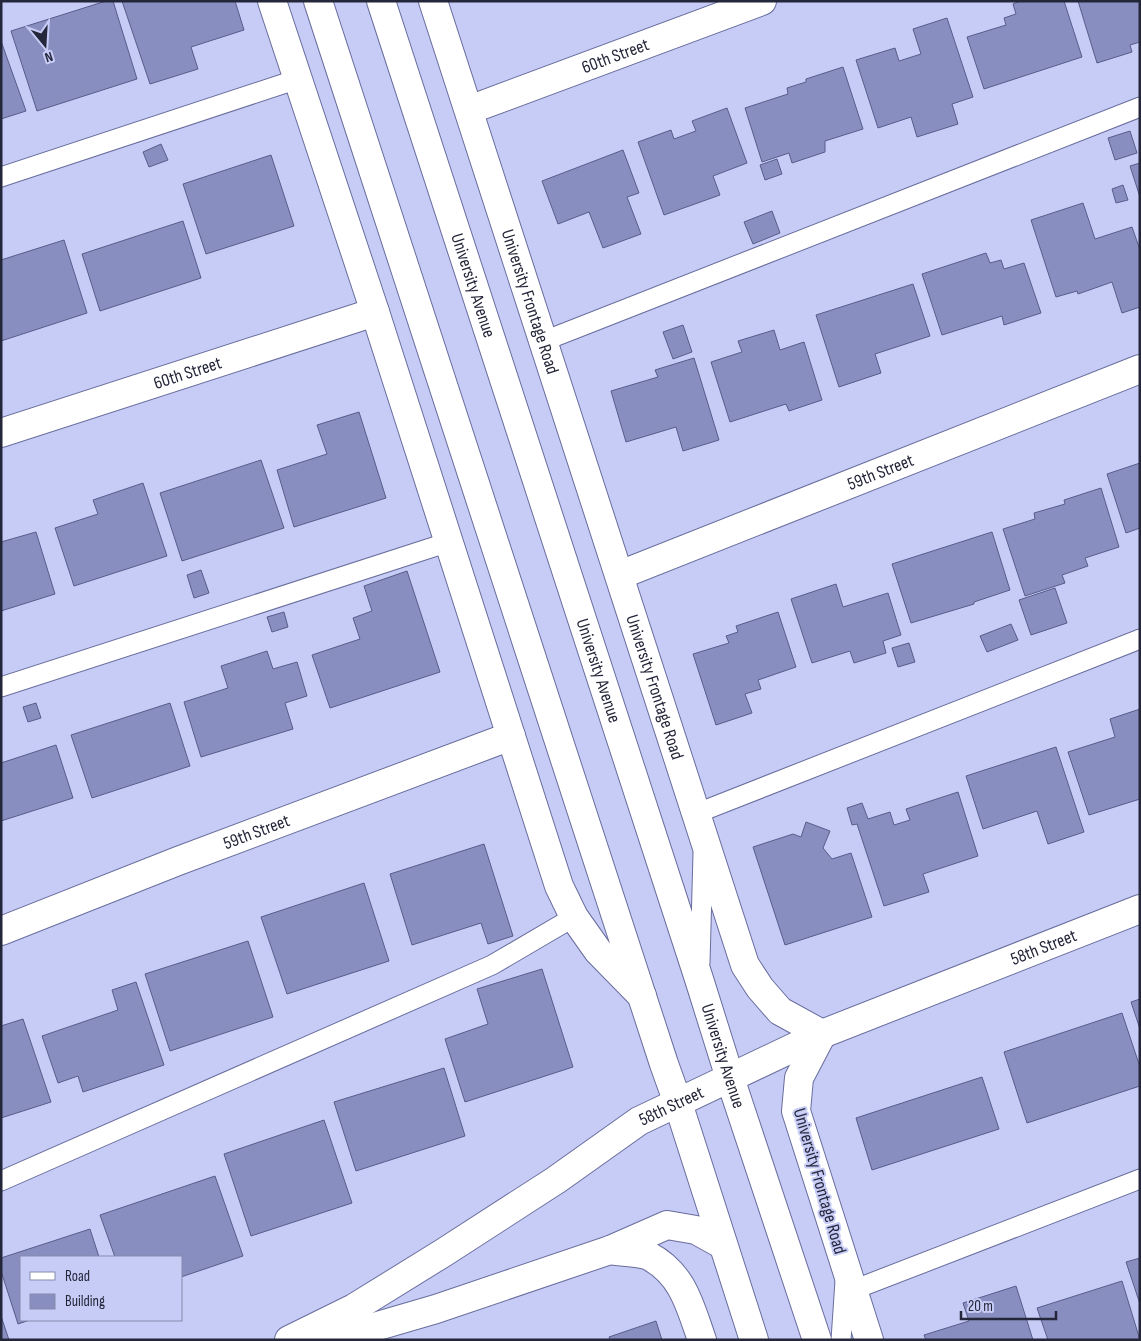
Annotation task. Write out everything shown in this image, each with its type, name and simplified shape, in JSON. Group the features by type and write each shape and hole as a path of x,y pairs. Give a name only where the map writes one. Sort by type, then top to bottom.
{"street":[{"path":"272,1 375,312 559,886 574,917 598,951 642,996"},
{"path":"318,1 754,1340"},
{"name":"University Avenue","path":"380,1 816,1340"},
{"name":"University Frontage Road","path":"433,1 745,965 760,988 780,1011 822,1034 799,1078 796,1111 869,1340"},
{"name":"60th Street","path":"469,110 762,1"},
{"name":"60th Street","path":"1,433 375,312"},
{"name":"59th Street","path":"620,575 1140,369"},
{"name":"59th Street","path":"1,931 178,861 511,736"},
{"name":"58th Street","path":"289,1340 362,1303 443,1253 556,1180 639,1122 822,1034 1140,909"},
{"path":"330,1340 436,1309 610,1250 667,1225 696,1230 723,1245"},
{"path":"610,1250 648,1255 673,1273 686,1295 702,1340"}],"lane":[{"path":"1,177 298,80"},
{"path":"544,341 1140,107"},
{"path":"1,687 449,542"},
{"path":"699,979 699,826 1140,638"},
{"path":"1,1181 492,965 574,917"},
{"path":"841,1340 849,1279 1140,1179"}],"building":[{"path":"106,1 113,1 137,79 37,111 11,31"},
{"path":"122,1 235,1 244,30 191,47 198,69 150,84"},
{"path":"1020,1 1064,1 1082,57 984,89 967,37 1006,25 1004,18 1016,14 1013,4"},
{"path":"1078,1 1140,1 1140,42 1130,45 1132,52 1097,63"},
{"path":"947,18 973,97 952,104 958,124 917,137 911,117 878,128 856,60 895,48 899,61 921,54 913,29"},
{"path":"1,41 26,111 1,119"},
{"path":"843,67 863,129 825,141 825,152 792,163 789,153 762,162 745,108 788,94 787,88 806,82 806,79"},
{"path":"727,108 747,163 713,176 720,195 664,215 638,142 671,130 674,139 696,131 692,121"},
{"path":"1130,131 1137,153 1115,160 1108,138"},
{"path":"161,144 168,160 149,167 143,152"},
{"path":"623,150 639,193 627,197 641,234 603,248 589,212 558,224 542,181"},
{"path":"271,155 294,226 206,254 183,184"},
{"path":"777,159 782,174 765,180 760,165"},
{"path":"1140,163 1140,197 1130,166"},
{"path":"1123,185 1128,200 1116,203 1112,189"},
{"path":"1083,203 1095,239 1132,227 1140,250 1140,307 1122,313 1112,282 1078,294 1077,291 1056,297 1031,220"},
{"path":"772,211 780,233 753,244 744,222"},
{"path":"183,221 201,278 100,311 82,254"},
{"path":"64,240 87,313 1,341 1,260"},
{"path":"986,253 990,263 1001,260 1004,269 1024,263 1041,313 1004,325 1002,316 942,335 922,274"},
{"path":"913,284 930,336 875,354 881,373 839,387 816,315"},
{"path":"683,325 692,352 673,359 663,332"},
{"path":"774,330 780,350 804,342 822,400 789,411 786,404 730,422 711,362 742,352 738,341"},
{"path":"694,358 719,440 683,451 676,427 626,442 611,391 658,377 655,370"},
{"path":"359,412 386,498 294,527 277,470 327,454 317,425"},
{"path":"261,460 284,528 182,561 160,493"},
{"path":"1140,463 1140,528 1126,533 1107,474"},
{"path":"143,483 167,556 74,586 55,528 98,514 93,500"},
{"path":"1101,488 1119,547 1085,558 1088,566 1062,575 1065,583 1025,596 1003,529 1035,519 1034,513 1065,504 1064,500"},
{"path":"36,532 55,594 1,611 1,542"},
{"path":"992,532 1010,590 974,602 974,604 911,623 892,564"},
{"path":"201,570 209,593 194,598 187,575"},
{"path":"407,571 440,672 330,708 312,655 360,639 353,618 372,611 364,586"},
{"path":"836,584 843,607 888,593 901,635 883,641 886,653 854,663 850,651 812,663 791,599"},
{"path":"1055,588 1067,623 1031,635 1019,600"},
{"path":"284,612 288,627 272,632 267,617"},
{"path":"778,612 796,667 758,680 761,689 745,694 752,713 716,725 693,654 729,643 726,636 738,632 736,626"},
{"path":"1011,624 1018,640 987,652 980,636"},
{"path":"909,643 915,662 898,667 892,648"},
{"path":"267,651 273,669 297,662 307,696 285,703 293,729 201,757 184,702 228,688 221,666"},
{"path":"36,703 41,718 28,722 23,707"},
{"path":"170,703 190,766 92,798 71,735"},
{"path":"1140,709 1140,799 1089,815 1068,752 1115,737 1110,719"},
{"path":"56,745 73,798 1,821 1,763"},
{"path":"1056,747 1084,832 1048,844 1037,811 983,829 966,776"},
{"path":"958,792 978,856 923,874 929,892 884,906 857,824 852,825 847,808 862,803 868,819 890,812 894,825 910,820 906,809"},
{"path":"806,822 830,831 823,848 832,859 851,853 872,917 785,945 753,847 793,834 801,837"},
{"path":"484,844 513,936 488,944 481,923 412,945 390,874"},
{"path":"364,883 389,961 287,994 261,917"},
{"path":"248,941 273,1017 170,1051 145,974"},
{"path":"542,969 573,1067 465,1102 445,1039 488,1024 477,989"},
{"path":"136,982 164,1065 83,1092 78,1076 58,1083 42,1036 118,1010 112,990"},
{"path":"1140,999 1140,1029 1131,1002"},
{"path":"1122,1013 1140,1067 1140,1086 1027,1123 1004,1052"},
{"path":"23,1019 51,1102 1,1118 1,1026"},
{"path":"444,1068 465,1136 356,1171 334,1102"},
{"path":"982,1077 999,1129 872,1170 856,1118"},
{"path":"324,1120 352,1203 251,1236 224,1154"},
{"path":"215,1176 243,1256 182,1277 182,1256 115,1256 100,1215"},
{"path":"90,1229 99,1256 20,1256 20,1321 27,1321 18,1324 1,1271 1,1258"},
{"path":"1140,1258 1140,1304 1126,1262"},
{"path":"1122,1281 1140,1340 1048,1340 1037,1308"},
{"path":"1016,1286 1033,1340 926,1340 924,1335 969,1321 963,1303"},
{"path":"1,1316 9,1340 1,1340"},
{"path":"656,1321 662,1340 610,1340 609,1337"}]}
